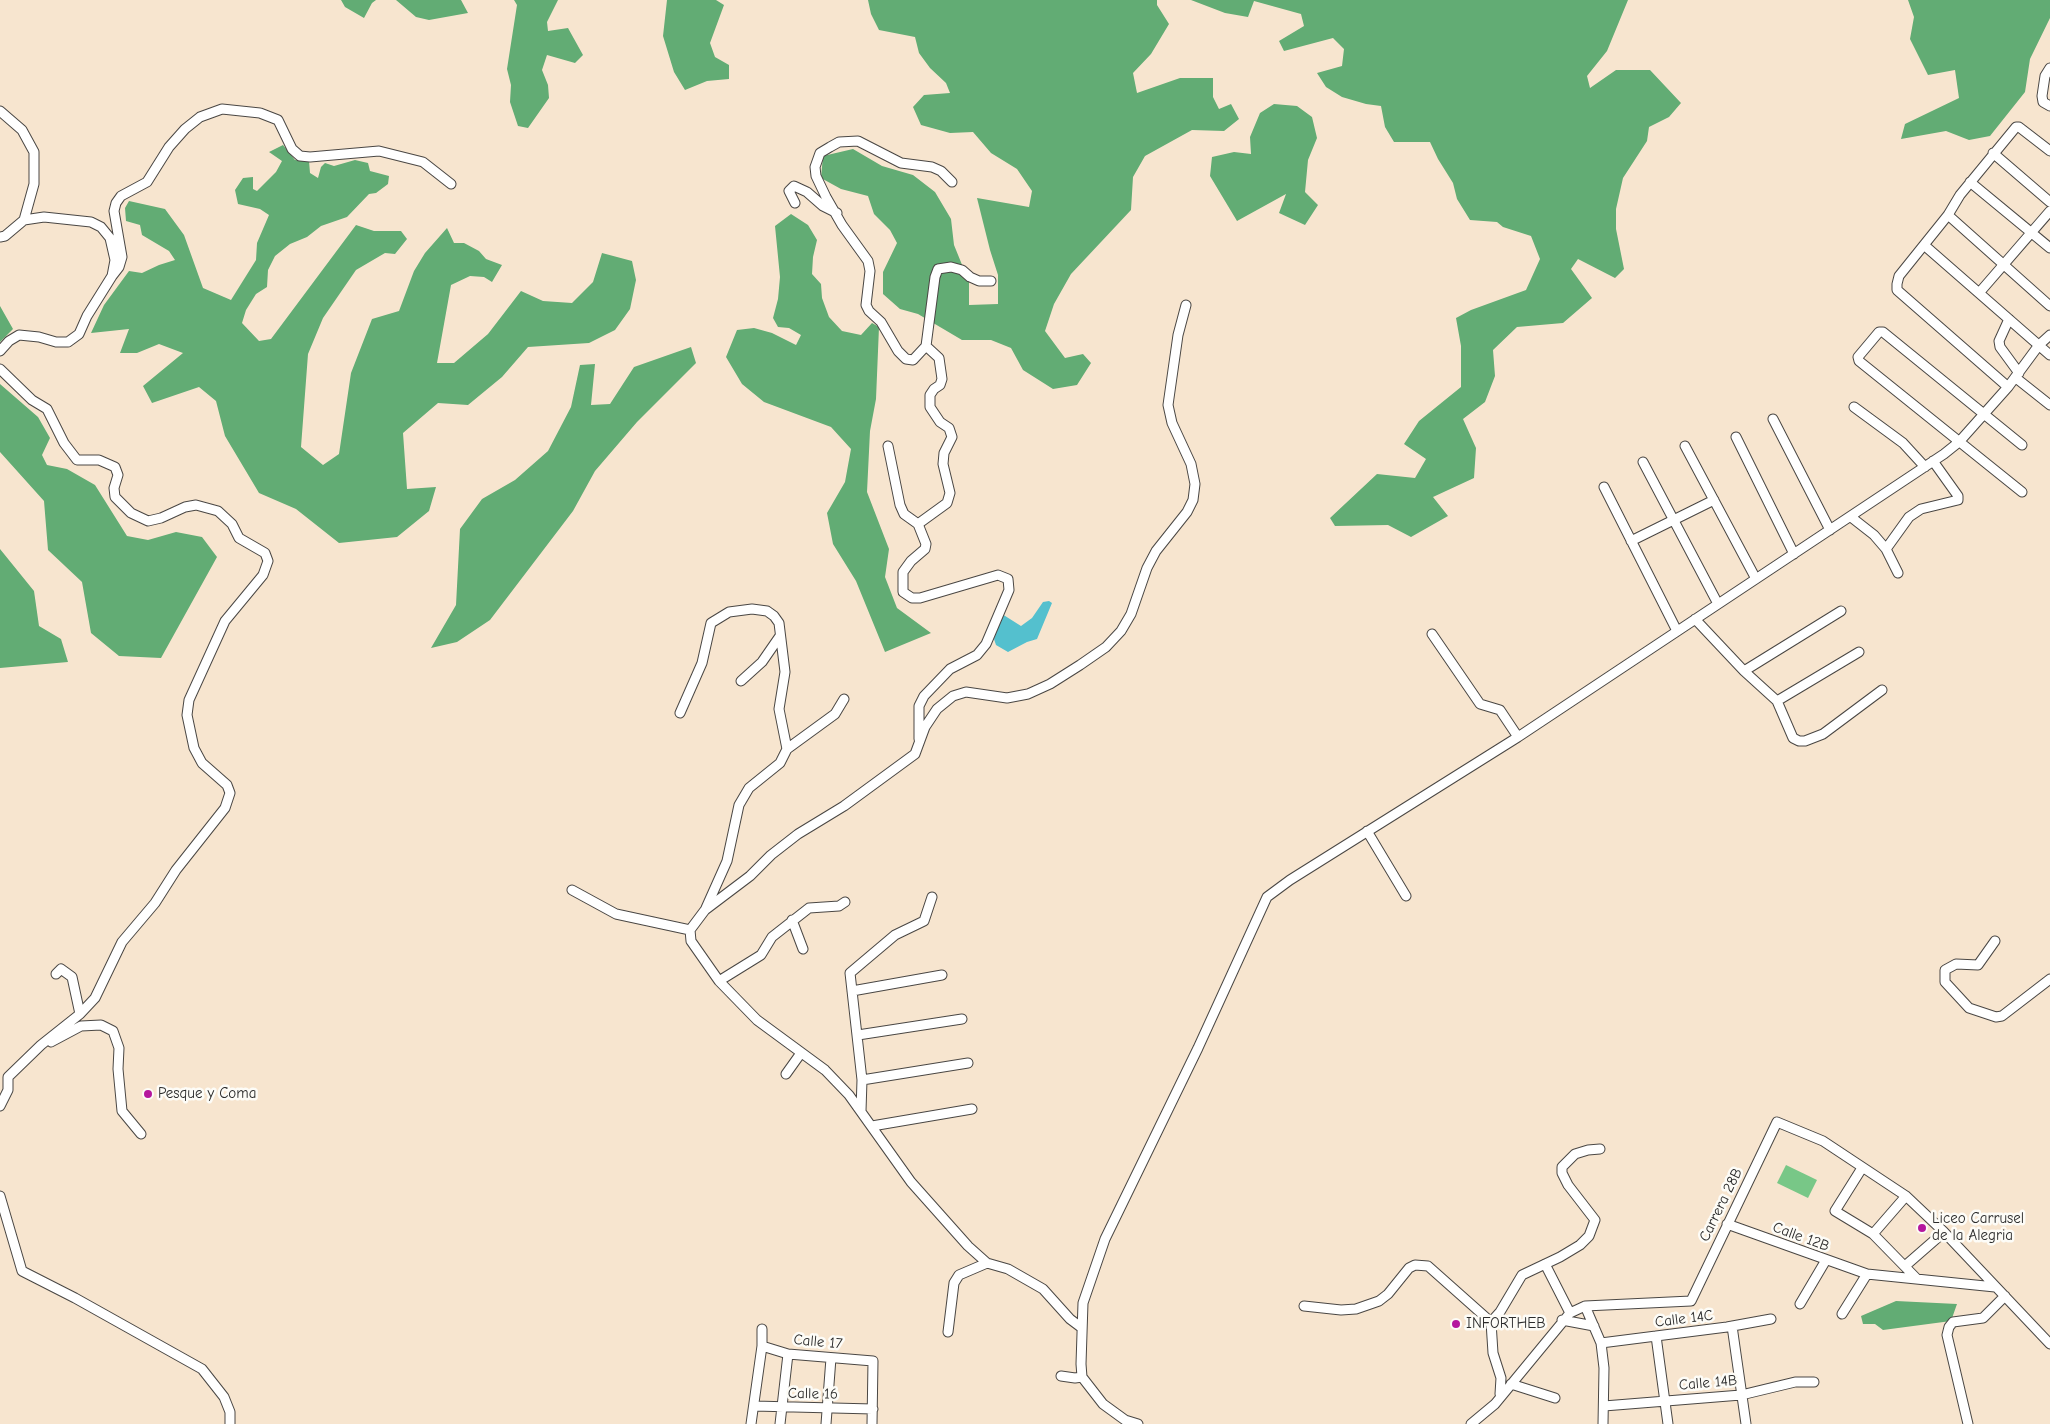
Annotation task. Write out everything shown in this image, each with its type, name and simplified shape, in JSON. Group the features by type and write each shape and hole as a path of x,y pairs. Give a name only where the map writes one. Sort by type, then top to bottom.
{"street":[{"path":"2050,68 2046,76 2042,96 2043,102 2050,106"},
{"path":"0,351 9,341 19,335 39,337 56,342 68,342 79,334 87,316 119,268 122,257 114,211 116,203 120,196 147,182 169,147 185,129 200,117 222,109 260,113 278,120 292,149 300,156 310,157 379,151 423,162 451,184"},
{"path":"0,111 22,130 34,152 34,184 24,220"},
{"path":"2008,387 1897,290 1899,276 1948,215 1970,182 2016,127 2019,127 2050,151"},
{"path":"952,182 941,171 932,167 901,163 858,140 838,142 820,153 815,167 816,176 842,225 868,262 870,271 866,304 881,322 898,351 906,358 913,360 926,346 931,293 938,269 951,267 962,270 970,277 979,281 991,281"},
{"path":"1993,153 2050,202"},
{"path":"1970,182 2050,248"},
{"path":"795,203 789,191 794,186 807,192 823,206 837,214"},
{"path":"1979,293 2050,211"},
{"path":"1948,215 2050,306"},
{"path":"0,237 5,236 24,220 44,217 91,222 101,226 110,238 115,260 112,276"},
{"path":"1924,245 2050,355"},
{"path":"705,910 798,834 844,806 915,754 925,727 937,709 953,696 966,692 1007,698 1028,694 1050,684 1106,647 1121,631 1131,614 1146,568 1156,551 1187,512 1193,500 1196,484 1172,423 1168,405 1178,335 1186,305"},
{"path":"2008,319 1999,341 2000,347 2018,375 2050,405"},
{"path":"2022,445 1883,332 1879,332 1858,357 1859,361 2022,492"},
{"path":"1138,1424 1125,1422 1103,1404 1082,1377 1080,1364 1083,1303 1105,1239 1198,1048 1267,897 1367,831 1518,737 1929,464 1959,442 2018,375 2039,345 2050,335"},
{"path":"918,524 947,503 950,493 943,464 944,453 952,437 949,428 940,422 930,408 930,395 940,385 942,379 941,368 939,358 926,346"},
{"path":"0,369 16,387 47,409 64,443 78,460 99,460 115,467 118,475 114,488 115,497 131,513 148,521 161,518 185,507 196,505 218,511 232,524 239,538 265,553 268,561 263,575 226,621 189,700 187,715 194,748 202,763 227,785 230,793 225,808 176,870 154,903 122,942 95,998 80,1014 41,1045 4,1080 8,1090 0,1106"},
{"path":"1854,407 1929,464 1958,496 1958,500 1921,510 1908,517 1886,548"},
{"path":"1773,419 1830,530"},
{"path":"1736,437 1794,554"},
{"path":"888,446 900,505 904,514 918,524 926,544 924,549 910,561 903,572 903,592 912,598 920,598 998,576 1008,579 1009,590 986,644 977,655 950,669 924,696 919,706 919,742"},
{"path":"1685,446 1756,579"},
{"path":"1643,462 1718,604"},
{"path":"1604,487 1677,631"},
{"path":"1631,541 1673,518 1714,500"},
{"path":"1850,517 1874,535 1886,548 1898,573"},
{"path":"680,713 702,663 711,623 729,612 752,609 767,611 779,623 785,672 779,709 787,749"},
{"path":"1744,671 1841,611"},
{"path":"1695,619 1744,671 1777,701 1793,738 1805,741 1823,734 1882,690"},
{"path":"1432,634 1480,704 1500,710 1518,737"},
{"path":"741,680 762,662 780,636"},
{"path":"1777,701 1859,652"},
{"path":"844,699 835,714 787,749 780,763 748,788 739,805 727,861 705,910 690,930 691,941 719,981 757,1020 825,1070 861,1111 910,1182 968,1246 987,1263 1008,1269 1043,1289 1070,1319 1082,1328"},
{"path":"1367,831 1406,896"},
{"path":"572,890 616,914 690,930"},
{"path":"861,1111 862,1080 850,973 895,936 924,921 932,897"},
{"path":"719,981 761,955 772,937 809,908 839,906 844,902"},
{"path":"792,920 803,950"},
{"path":"1995,941 1978,965 1956,964 1945,970 1946,982 1970,1008 2002,1016 2050,978"},
{"path":"56,974 61,968 72,977 80,1014"},
{"path":"852,991 942,975"},
{"path":"858,1035 962,1019"},
{"path":"41,1045 50,1043 81,1026 101,1025 113,1031 119,1048 118,1069 122,1111 141,1134"},
{"path":"786,1074 801,1053"},
{"path":"862,1080 968,1063"},
{"path":"872,1126 972,1109"},
{"name":"Carrera 28B","path":"1585,1306 1691,1301 1777,1122 1823,1141 1862,1168"},
{"path":"1491,1322 1500,1312 1522,1274 1580,1245 1589,1236 1595,1220 1568,1185 1562,1174 1562,1167 1575,1154 1588,1150 1600,1150"},
{"path":"1917,1279 1873,1234 1835,1211 1862,1168 1906,1196 1944,1232 2050,1344"},
{"path":"0,1196 22,1271 75,1298 202,1369 224,1397 230,1412 230,1424"},
{"path":"1873,1234 1906,1196"},
{"name":"Calle 12B","path":"1727,1224 1866,1274 1995,1287"},
{"path":"1905,1266 1944,1232"},
{"path":"1800,1304 1826,1260"},
{"path":"948,1332 954,1283 959,1275 987,1263"},
{"path":"1304,1306 1341,1310 1356,1309 1379,1301 1388,1294 1409,1268 1421,1264 1428,1266 1491,1322 1493,1353 1501,1378 1500,1394"},
{"path":"1545,1264 1570,1313"},
{"path":"1842,1314 1866,1274"},
{"path":"1968,1424 1947,1335 1949,1327 1952,1322 1983,1318 2005,1296"},
{"path":"1474,1424 1511,1384 1562,1320 1570,1313 1585,1306 1601,1343 1604,1368 1603,1424"},
{"name":"Calle 14C","path":"1601,1343 1771,1319"},
{"path":"1562,1320 1594,1326"},
{"path":"1732,1326 1746,1424"},
{"path":"752,1424 762,1346 762,1329"},
{"path":"1656,1336 1668,1424"},
{"name":"Calle 17","path":"762,1346 788,1354 873,1361 873,1409"},
{"path":"780,1424 788,1354"},
{"path":"826,1424 831,1358"},
{"path":"1061,1376 1082,1377"},
{"name":"Calle 14B","path":"1604,1406 1741,1395 1795,1382 1814,1382"},
{"path":"1511,1384 1555,1398"},
{"name":"Calle 16","path":"754,1406 873,1409"},
{"path":"872,1424 873,1409"}],"green space":[{"path":"341,0 376,0 372,3 364,18 345,7"},
{"path":"396,0 461,0 468,13 429,20 416,17"},
{"path":"514,0 558,0 547,22 548,31 568,28 583,55 575,63 547,55 542,70 548,85 549,98 528,128 518,126 510,102 511,85 507,69 517,5"},
{"path":"667,0 716,0 724,5 710,43 715,57 729,65 729,79 707,81 685,90 674,72 663,36"},
{"path":"868,0 1157,0 1157,5 1169,24 1151,54 1133,73 1137,93 1180,78 1213,78 1213,97 1219,109 1231,104 1239,119 1224,131 1192,130 1145,156 1133,177 1131,210 1071,274 1054,304 1045,331 1065,358 1083,354 1091,363 1077,385 1053,389 1023,370 1011,348 991,340 962,340 918,314 900,309 883,294 883,272 897,243 890,230 874,214 868,196 841,189 821,178 823,156 853,149 882,166 913,175 935,192 951,219 954,245 969,282 969,305 998,304 998,275 977,198 1029,207 1032,191 1017,169 991,153 973,132 950,133 921,125 913,107 924,95 950,93 946,83 930,68 919,53 915,37 879,30 871,14"},
{"path":"1191,0 1628,0 1607,51 1587,76 1590,88 1616,70 1650,70 1681,103 1669,117 1649,127 1647,141 1623,178 1616,209 1616,229 1624,269 1615,278 1578,259 1571,269 1592,298 1563,323 1517,327 1493,350 1495,376 1485,402 1463,419 1476,448 1474,478 1433,497 1448,516 1411,537 1388,525 1335,526 1330,518 1377,474 1415,478 1426,459 1404,444 1419,421 1461,387 1461,346 1456,318 1471,310 1526,290 1540,259 1531,236 1503,227 1497,222 1470,220 1457,199 1453,183 1430,142 1394,142 1385,127 1381,106 1342,97 1326,87 1317,73 1342,66 1344,49 1333,38 1284,51 1279,41 1304,26 1301,14 1254,1 1248,17 1225,13"},
{"path":"1908,0 2050,0 2050,18 2030,59 2025,92 1990,136 1969,140 1946,131 1901,139 1905,124 1959,98 1955,70 1928,75 1910,39 1914,17"},
{"path":"1274,104 1297,106 1312,117 1317,138 1308,160 1305,192 1318,205 1305,225 1279,213 1286,194 1237,221 1210,176 1212,157 1234,152 1251,154 1250,137 1260,113"},
{"path":"283,145 295,160 309,161 310,173 318,178 321,167 325,163 334,166 355,160 368,163 370,171 389,176 388,184 376,193 369,194 347,217 321,226 307,237 290,244 275,256 268,270 267,287 256,294 246,310 242,323 259,341 271,339 356,225 374,231 401,231 407,239 395,254 385,253 356,270 323,318 308,354 301,447 323,465 339,454 351,373 372,319 399,311 414,271 425,253 447,228 454,243 464,243 479,251 486,259 502,265 492,282 484,277 470,276 451,285 437,363 454,363 488,334 521,291 543,301 572,303 593,282 602,253 632,261 636,280 630,309 615,330 589,343 528,347 502,377 468,405 438,403 403,433 407,489 436,487 429,511 397,537 339,543 296,509 259,493 225,436 216,401 199,387 152,403 143,386 183,353 159,344 137,353 120,353 129,329 91,333 104,305 129,271 142,273 175,260 169,251 142,235 140,225 126,221 125,208 129,201 165,209 184,235 203,288 231,300 256,260 257,243 269,215 260,209 238,204 235,190 243,178 253,177 253,189 257,191 276,172 282,161 269,152"},
{"path":"791,214 808,225 817,240 812,274 821,284 822,298 829,317 842,331 861,335 872,323 879,327 876,399 870,431 867,492 889,549 885,577 897,608 931,633 885,652 856,581 833,544 827,513 845,482 851,449 831,427 764,402 742,384 726,357 737,330 754,328 772,333 796,345 801,335 789,328 778,327 773,318 778,299 780,277 775,226"},
{"path":"0,306 13,329 0,342"},
{"path":"691,347 696,363 637,422 595,471 573,511 490,620 457,642 431,648 456,605 460,529 482,499 515,480 548,451 571,407 580,365 595,364 591,405 610,404 634,367"},
{"path":"0,384 38,417 50,438 42,455 47,465 67,469 95,485 127,536 148,540 176,532 202,537 217,557 161,658 119,656 91,633 82,582 48,550 44,501 0,452"},
{"path":"0,549 34,591 39,626 61,639 68,662 0,668"},
{"path":"1786,1165 1817,1180 1808,1198 1777,1183"},
{"path":"1896,1301 1957,1304 1951,1321 1883,1330 1875,1324 1863,1324 1861,1316"}],"water":[{"path":"1049,601 1052,603 1037,639 1008,652 996,645 994,639 1002,614 1021,626 1032,618 1043,602"}],"place":[{"name":"Pesque y Coma","path":"148,1094"},
{"name":"Liceo Carrusel de la Alegria","path":"1922,1228"},
{"name":"INFORTHEB","path":"1456,1324"}]}
